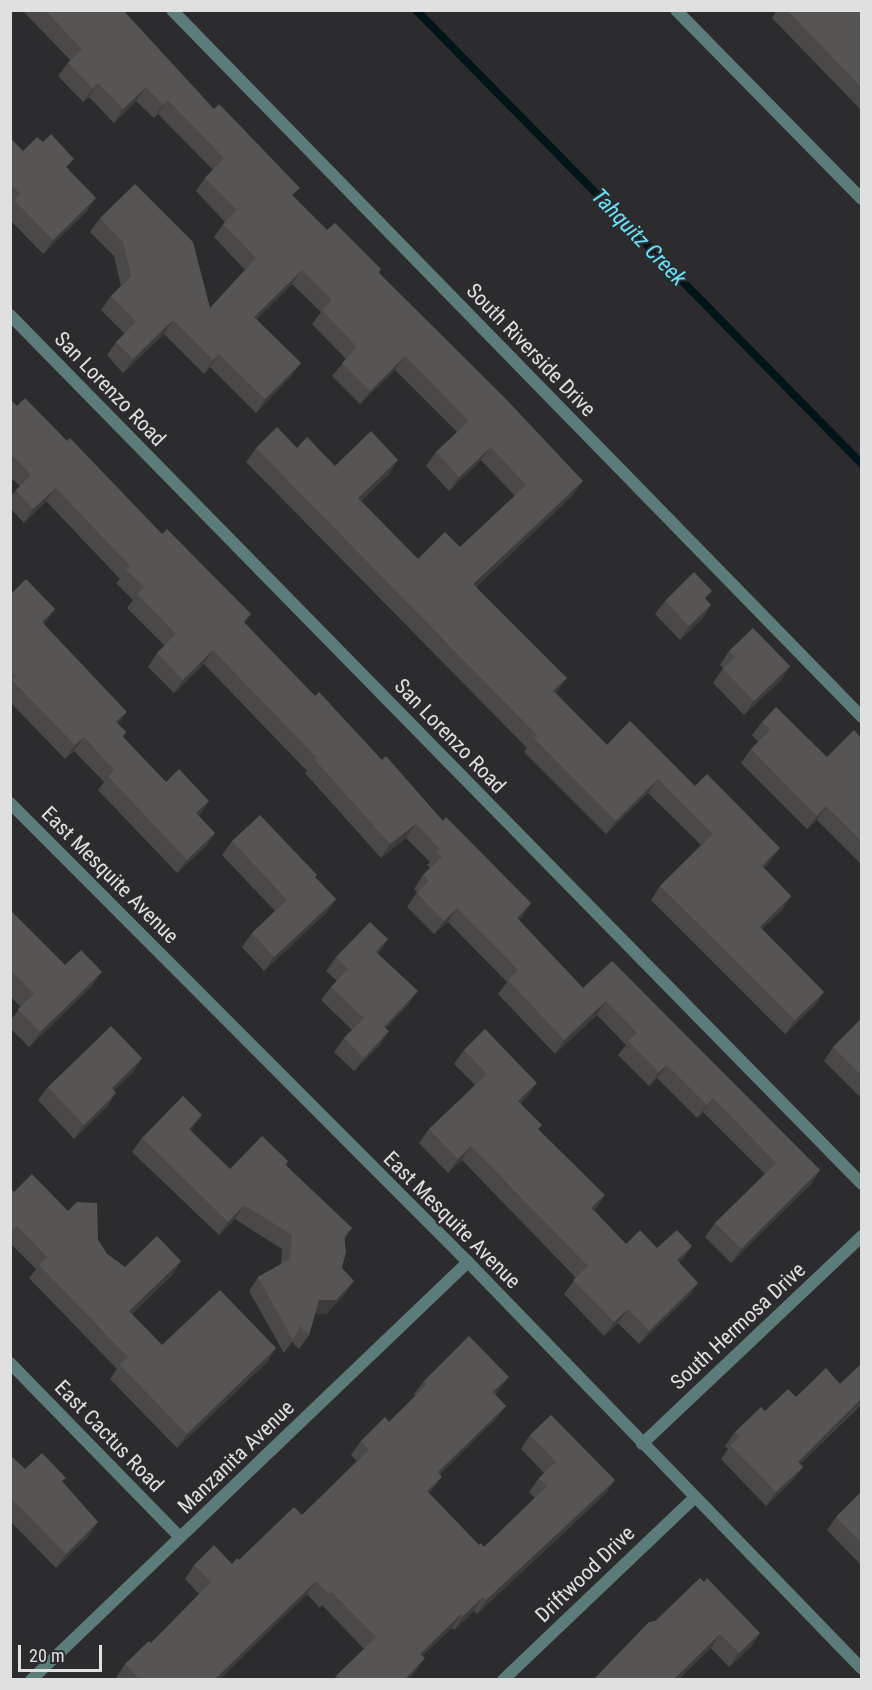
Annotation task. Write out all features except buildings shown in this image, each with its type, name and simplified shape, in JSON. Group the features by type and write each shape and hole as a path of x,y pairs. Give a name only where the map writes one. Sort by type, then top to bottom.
{"street":[{"name":"South Riverside Drive","path":"172,10 861,717"},
{"path":"676,10 861,199"},
{"name":"San Lorenzo Road","path":"10,315 861,1184"},
{"name":"East Mesquite Avenue","path":"10,803 468,1263 861,1669"},
{"name":"South Hermosa Drive","path":"642,1444 861,1236"},
{"name":"Manzanita Avenue","path":"31,1680 468,1263"},
{"name":"East Cactus Road","path":"10,1363 180,1537"},
{"name":"Driftwood Drive","path":"503,1680 695,1497"}],"waterway":[{"name":"Tahquitz Creek","path":"416,10 862,464"}]}
